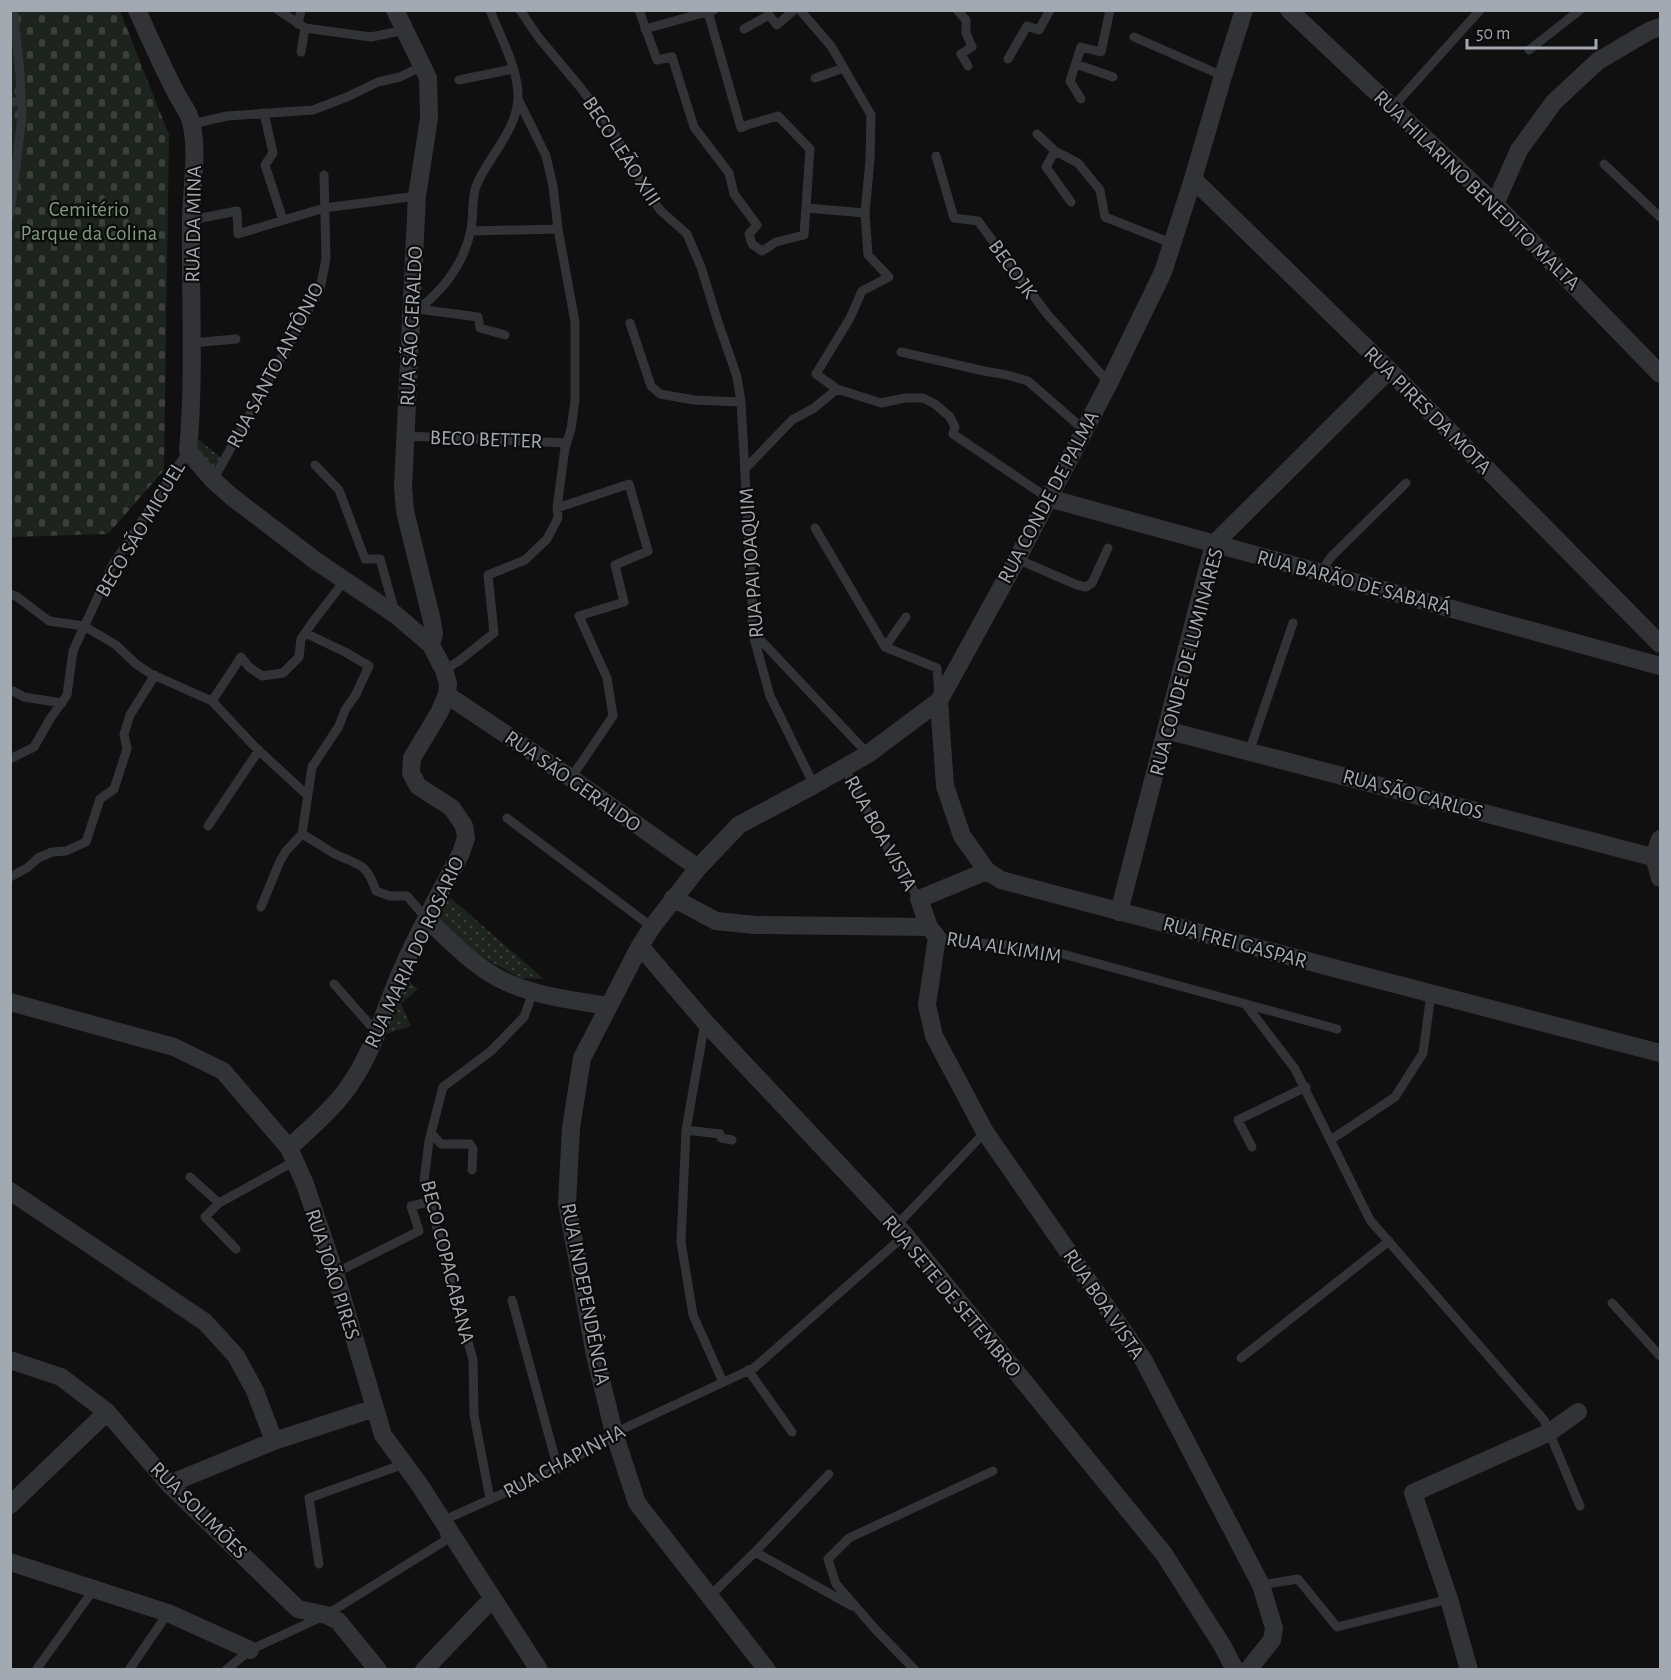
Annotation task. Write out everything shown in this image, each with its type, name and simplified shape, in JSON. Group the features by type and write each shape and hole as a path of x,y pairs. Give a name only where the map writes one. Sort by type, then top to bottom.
{"street":[{"name":"RUA DA MINA","path":"136,10 192,124 195,150 191,220 192,343 188,451"},
{"name":"RUA SÃO GERALDO","path":"395,10 428,78 429,118 417,196 415,311 403,487 405,511 432,621 434,633 431,645"},
{"name":"RUA CONDE DE PALMA","path":"698,868 739,825 868,754 939,701 1017,559 1163,272 1244,10"},
{"name":"RUA HILARINO BENEDITO MALTA","path":"1289,10 1495,204 1660,374"},
{"path":"1495,204 1519,150 1554,102 1598,61 1660,27"},
{"name":"RUA PIRES DA MOTA","path":"1193,179 1389,370 1660,644"},
{"name":"RUA CONDE DE LUMINARES","path":"1119,912 1214,544 1389,370"},
{"path":"188,451 213,480 241,504 396,615 431,645 444,670 448,684 447,695"},
{"name":"RUA BARÃO DE SABARÁ","path":"1048,498 1660,666"},
{"name":"RUA SÃO GERALDO","path":"447,695 571,778 698,868"},
{"name":"RUA MARIA DO ROSARIO","path":"292,1154 332,1108 361,1067 378,1034 398,979 461,853 466,838 464,826 452,808 418,786 411,773 412,758 447,695"},
{"name":"RUA FREI GASPAR","path":"939,701 945,786 962,836 987,871 1001,880 1660,1053"},
{"name":"RUA SÃO CARLOS","path":"1166,730 1657,858"},
{"path":"1660,839 1657,858 1660,878"},
{"name":"RUA INDEPENDÊNCIA","path":"698,868 673,898 640,946 582,1058 572,1128 567,1203 595,1355 614,1433 637,1503 767,1670"},
{"path":"933,932 919,899 987,871"},
{"name":"RUA ALKIMIM","path":"673,898 716,921 756,925 933,932"},
{"path":"427,919 467,957 499,978 533,992 609,1006"},
{"name":"RUA BOA VISTA","path":"933,932 927,1005 934,1036 985,1132 1144,1361 1261,1585 1274,1628 1272,1640 1248,1670"},
{"name":"RUA SETE DE SETEMBRO","path":"640,946 705,1022 900,1230 1164,1554 1222,1645 1235,1670"},
{"name":"RUA JOÃO PIRES","path":"13,1008 174,1047 223,1071 292,1154 335,1273 383,1435 442,1521 538,1670"},
{"path":"10,1191 205,1322 236,1356 255,1391 274,1441"},
{"name":"RUA SOLIMÕES","path":"10,1360 61,1377 107,1412 169,1484 298,1609 326,1615 338,1621 378,1670"},
{"path":"169,1484 274,1441 375,1407"},
{"path":"10,1505 107,1412"},
{"path":"1468,1670 1449,1599 1413,1493 1550,1432 1578,1412"},
{"path":"14,1566 168,1613 250,1650"},
{"path":"424,1670 492,1599"}],"lane":[{"path":"10,214 22,116 13,10"},
{"path":"278,10 302,26 371,37 405,30"},
{"path":"301,10 301,52"},
{"path":"444,670 494,633 488,575 525,560 546,539 558,518 557,508 575,400 575,322 558,229 553,186 546,156 518,99 513,69 489,10"},
{"name":"BECO LEÃO XIII","path":"520,10 539,38 612,129 648,194 661,211 687,234 701,267 734,365"},
{"path":"639,10 645,29 657,60 672,57 694,127 729,173 734,194 757,225 749,234 752,244 762,251 776,242 804,235 810,149 778,116 741,128 711,11 645,29"},
{"path":"744,29 769,15 777,25 794,10"},
{"path":"800,10 831,46 871,115 865,213 868,255 889,277 862,291 850,318 816,374 837,389 881,403 905,398 923,399 935,404 950,417 955,427 953,434 1048,498"},
{"path":"957,10 966,20 966,33 972,46 961,54 968,66"},
{"path":"1008,59 1027,26 1039,30 1050,10"},
{"path":"1081,99 1070,81 1081,47 1101,52 1110,10"},
{"path":"1393,107 1480,10"},
{"path":"1528,50 1580,10"},
{"path":"1134,37 1222,76"},
{"path":"1076,64 1113,77"},
{"path":"192,124 227,116 313,110 378,82 400,77 422,66"},
{"path":"814,78 844,68"},
{"path":"459,80 513,69"},
{"path":"415,311 443,288 459,264 471,231 476,185 514,120 518,99"},
{"path":"10,103 21,100"},
{"path":"264,113 273,153 265,165 284,220"},
{"path":"1036,134 1055,151 1078,163 1100,190 1105,217 1171,243"},
{"path":"1055,151 1046,167 1071,202"},
{"name":"BECO JK","path":"936,156 954,218 978,221 1047,314 1108,382"},
{"path":"1604,164 1660,217"},
{"name":"RUA SANTO ANTÔNIO","path":"213,480 320,289 326,259 324,175"},
{"path":"191,220 237,211 238,234 324,208 417,196"},
{"path":"806,208 865,213"},
{"path":"471,231 558,229"},
{"path":"415,311 478,317 480,328 505,335"},
{"path":"630,323 651,386 660,394 694,400 741,402"},
{"path":"192,343 236,339"},
{"path":"901,352 1028,381 1083,429"},
{"name":"RUA PAI JOAQUIM","path":"734,365 741,402 752,631 770,696 814,785"},
{"path":"745,468 792,420 814,408 837,389"},
{"name":"BECO BETTER","path":"405,436 567,443"},
{"name":"BECO SÃO MIGUEL","path":"10,759 34,747 67,695 73,651 112,566 188,451"},
{"path":"315,465 339,490 365,559 380,559 396,615"},
{"path":"1320,573 1331,557 1406,483"},
{"path":"557,508 628,484 648,551 615,565 624,602 579,616 607,678 613,716 571,778"},
{"path":"816,528 885,647 937,668 939,701"},
{"path":"1017,559 1077,585 1086,586 1092,583 1108,548"},
{"path":"212,701 241,657 249,667 262,676 283,673 298,657 301,639 305,633 345,580"},
{"path":"10,594 49,621 84,626 116,645 136,664 212,701 307,795"},
{"path":"885,647 906,618"},
{"path":"1249,752 1293,623"},
{"path":"752,631 868,754"},
{"path":"261,907 280,861 302,834 312,767 339,726 369,666 305,633"},
{"path":"10,877 27,868 38,858 52,852 66,851 86,842 100,799 114,789 127,749 124,734 130,715 155,675"},
{"path":"13,691 24,696 62,702"},
{"path":"208,826 259,750"},
{"name":"RUA BOA VISTA","path":"844,767 892,857 919,899"},
{"path":"507,818 652,927"},
{"path":"302,834 336,854 356,862 371,876 376,891 390,896 407,897 427,919"},
{"name":"RUA ALKIMIM","path":"933,932 962,943 1000,944 1048,950 1337,1029"},
{"path":"333,984 378,1034"},
{"name":"BECO COPACABANA","path":"490,1500 474,1415 473,1360 424,1181 429,1141 443,1087 491,1052 524,1017 533,992"},
{"path":"1332,1140 1395,1097 1423,1053 1431,994"},
{"path":"1247,1006 1295,1069 1306,1088 1370,1220 1544,1420 1580,1506"},
{"path":"705,1022 686,1130 681,1242 693,1315 723,1382"},
{"path":"1252,1147 1238,1120 1306,1088"},
{"path":"686,1130 720,1134 721,1138 732,1140"},
{"name":"RUA CHAPINHA","path":"442,1521 558,1468 614,1433 754,1368 900,1230 985,1132"},
{"path":"431,1133 441,1144 470,1144 472,1170"},
{"path":"236,1249 205,1217 219,1203 292,1154"},
{"path":"190,1177 219,1203"},
{"path":"335,1273 419,1231 411,1206 429,1202"},
{"path":"1241,1358 1389,1241"},
{"path":"512,1300 558,1468"},
{"path":"1612,1303 1660,1356"},
{"path":"748,1370 792,1432"},
{"path":"319,1564 309,1498 404,1464"},
{"path":"915,1670 836,1584 828,1559 849,1538 993,1471"},
{"path":"709,1598 829,1474"},
{"path":"226,1670 250,1650 326,1615 447,1540 442,1521"},
{"path":"755,1552 859,1611"},
{"path":"1261,1585 1298,1580 1337,1627 1449,1599"},
{"path":"36,1670 94,1589"},
{"path":"129,1670 168,1613"}],"green space":[{"name":"Cemitério Parque da Colina","path":"10,11 120,11 169,135 164,470 108,534 11,537"},
{"path":"196,438 222,458 213,475 194,448"},
{"path":"445,893 544,979 520,978 472,951 432,911"},
{"path":"404,977 418,989 401,1004 411,1026 386,1034"}]}
